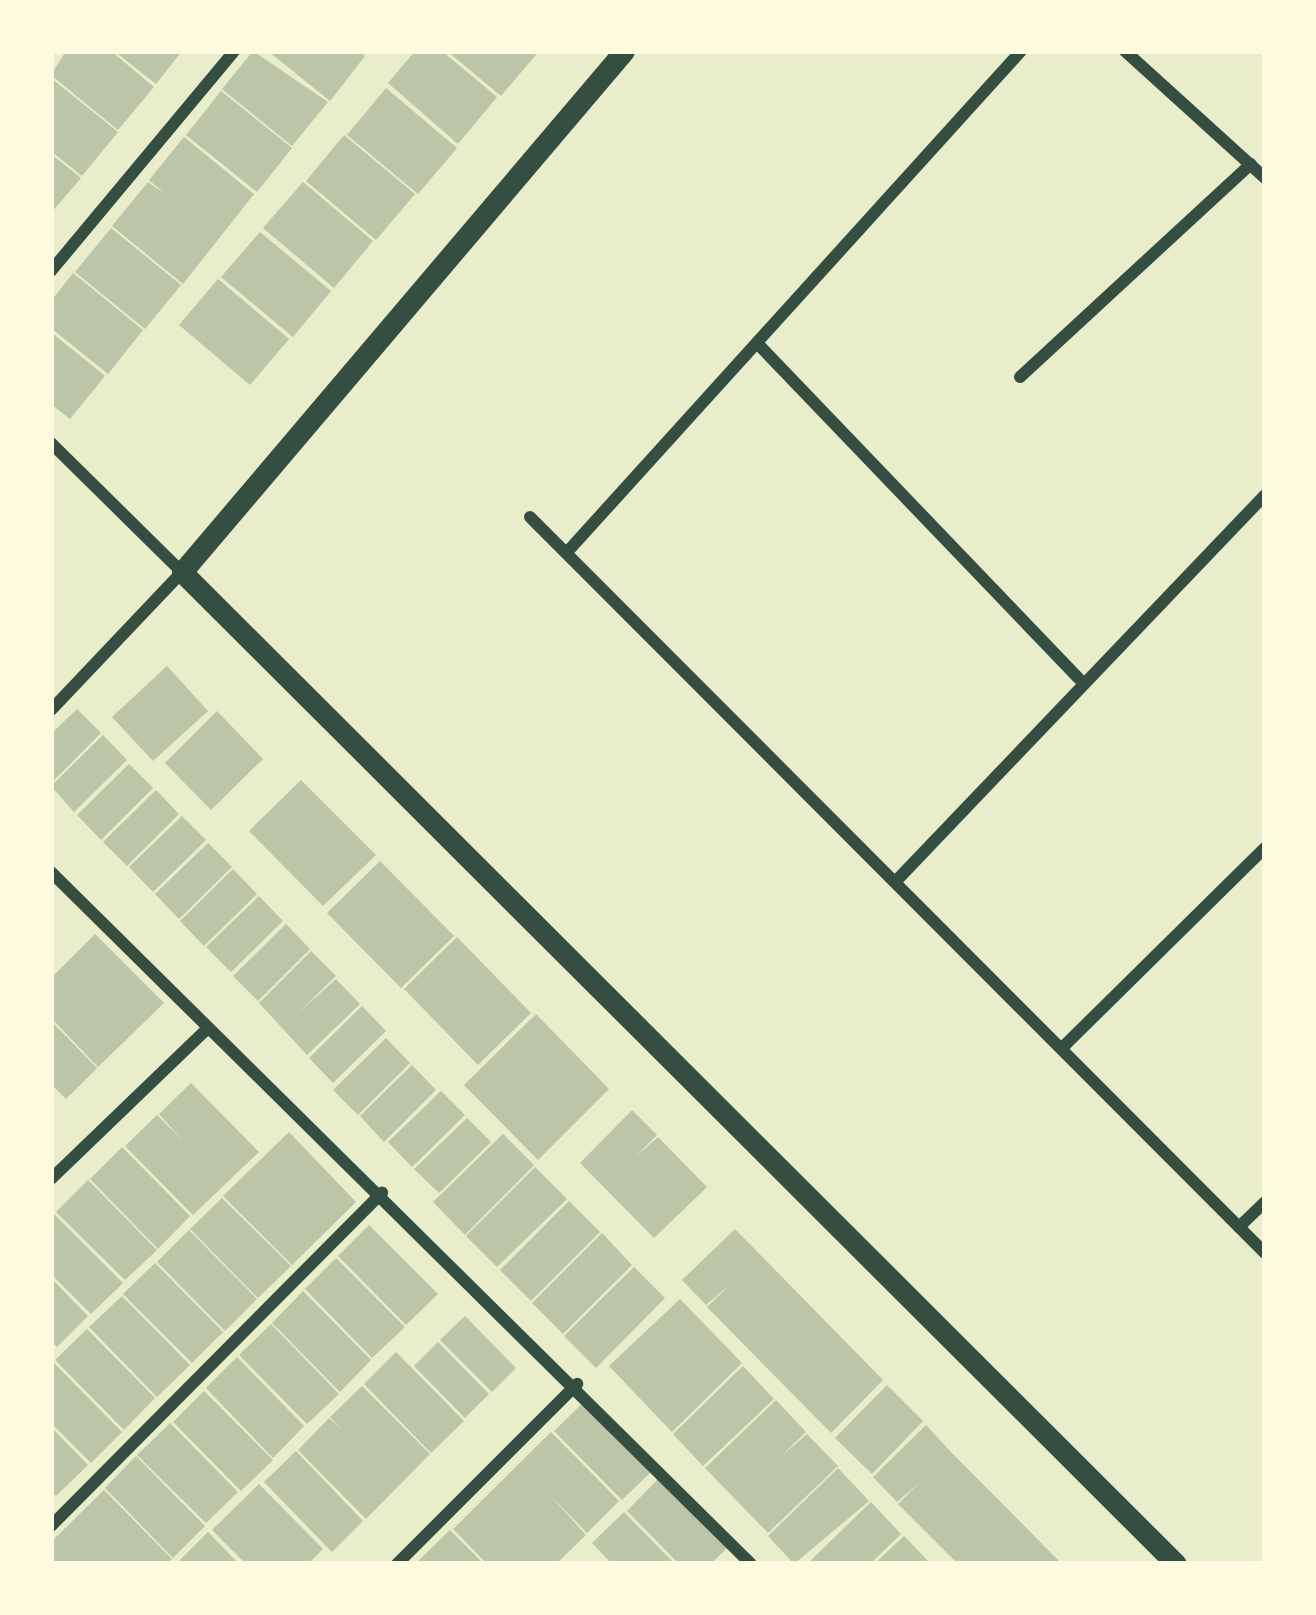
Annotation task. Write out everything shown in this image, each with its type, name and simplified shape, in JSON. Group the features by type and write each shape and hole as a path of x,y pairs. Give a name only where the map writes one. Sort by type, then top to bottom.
{"street":[{"path":"51,271 234,51"},
{"path":"51,710 182,572 623,51"},
{"path":"569,550 1021,51"},
{"path":"1125,51 1265,178"},
{"path":"1020,377 1251,164"},
{"path":"757,343 1079,679"},
{"path":"51,443 1177,1564"},
{"path":"898,879 1079,679 1265,495"},
{"path":"530,517 569,550 898,879 1265,1253"},
{"path":"1063,1047 1265,848"},
{"path":"51,872 207,1029 577,1384 751,1564"},
{"path":"51,1178 207,1029"},
{"path":"51,1526 382,1193"},
{"path":"1240,1227 1265,1202"},
{"path":"397,1564 577,1384"},
{"path":"728,1564 740,1552"}],"building":[{"path":"66,51 111,51 154,87 118,130 51,75"},
{"path":"114,51 182,51 156,84"},
{"path":"253,51 328,102 292,146 222,89"},
{"path":"268,51 359,51 365,56 330,101"},
{"path":"415,51 442,51 497,97 458,144 388,83"},
{"path":"447,51 539,51 501,96"},
{"path":"51,78 118,132 82,176 51,151"},
{"path":"386,88 457,148 418,194 347,135"},
{"path":"221,91 292,148 257,192 186,135"},
{"path":"344,135 415,194 376,240 306,181"},
{"path":"184,137 254,194 183,284 112,226 148,182 165,194 149,180"},
{"path":"51,154 81,178 51,213"},
{"path":"303,182 373,241 334,288 263,228"},
{"path":"111,228 181,285 145,329 75,272"},
{"path":"260,232 331,291 293,337 221,277"},
{"path":"73,273 143,330 108,374 51,328 51,301"},
{"path":"218,279 289,339 250,385 179,325"},
{"path":"51,332 105,376 70,419 51,404"},
{"path":"167,666 208,711 153,761 112,717"},
{"path":"77,709 101,733 51,783 51,734"},
{"path":"217,711 263,759 211,810 165,763"},
{"path":"103,735 127,760 74,812 51,786"},
{"path":"129,764 153,788 101,840 77,815"},
{"path":"301,780 376,855 323,906 249,831"},
{"path":"156,790 179,814 127,866 103,842"},
{"path":"182,816 206,840 153,892 129,867"},
{"path":"208,843 232,867 179,919 155,894"},
{"path":"380,861 454,936 401,988 327,913"},
{"path":"233,869 257,894 204,946 180,921"},
{"path":"259,896 283,921 231,972 206,947"},
{"path":"286,924 310,949 258,1001 233,976"},
{"path":"95,934 164,1003 98,1067 51,1018 51,978"},
{"path":"457,937 531,1013 478,1065 404,989"},
{"path":"311,951 336,976 296,1015 336,979 360,1004 307,1055 259,1003"},
{"path":"362,1006 386,1031 333,1083 309,1058"},
{"path":"536,1014 609,1089 538,1160 464,1085"},
{"path":"51,1021 97,1068 66,1099 51,1084"},
{"path":"386,1038 410,1063 358,1115 333,1090"},
{"path":"412,1065 436,1090 384,1142 360,1116"},
{"path":"191,1083 259,1152 193,1215 125,1146 157,1115 183,1141 159,1114"},
{"path":"441,1091 465,1115 412,1167 388,1142"},
{"path":"632,1110 657,1135 635,1157 658,1137 707,1187 654,1238 580,1163"},
{"path":"467,1118 491,1142 439,1193 414,1169"},
{"path":"289,1132 356,1202 292,1265 223,1196"},
{"path":"503,1134 534,1165 465,1235 433,1202"},
{"path":"122,1147 190,1216 158,1249 90,1179"},
{"path":"535,1167 567,1199 497,1267 466,1236"},
{"path":"88,1180 157,1250 125,1280 56,1212"},
{"path":"222,1198 291,1266 258,1298 190,1229"},
{"path":"569,1201 600,1232 531,1301 500,1270"},
{"path":"54,1214 123,1283 91,1314 51,1274"},
{"path":"369,1225 438,1294 406,1325 338,1256"},
{"path":"735,1229 883,1380 831,1433 707,1307 732,1283 706,1305 682,1280"},
{"path":"189,1230 257,1299 225,1331 157,1262"},
{"path":"602,1233 632,1265 563,1334 532,1303"},
{"path":"336,1258 405,1327 372,1358 305,1289"},
{"path":"155,1263 223,1332 192,1363 123,1294"},
{"path":"634,1267 665,1298 596,1368 564,1336"},
{"path":"51,1278 88,1316 57,1347 51,1341"},
{"path":"303,1291 371,1360 340,1392 272,1323"},
{"path":"122,1296 190,1365 157,1397 89,1327"},
{"path":"680,1299 742,1363 672,1432 609,1366"},
{"path":"465,1316 516,1368 492,1392 440,1340"},
{"path":"271,1324 339,1394 307,1424 239,1355"},
{"path":"87,1329 155,1398 124,1430 55,1360"},
{"path":"438,1342 489,1394 465,1418 414,1366"},
{"path":"396,1352 464,1421 431,1453 364,1384"},
{"path":"237,1357 304,1426 273,1458 206,1388"},
{"path":"54,1363 122,1432 91,1463 51,1423"},
{"path":"743,1366 774,1399 703,1466 673,1434"},
{"path":"887,1385 923,1421 872,1474 835,1438"},
{"path":"362,1386 430,1454 366,1519 298,1450 329,1418 344,1431 330,1417"},
{"path":"204,1391 273,1460 241,1491 173,1422"},
{"path":"586,1400 654,1469 622,1500 554,1431"},
{"path":"776,1400 806,1432 779,1458 807,1434 838,1466 768,1533 705,1468"},
{"path":"170,1423 238,1492 206,1523 137,1455"},
{"path":"926,1425 1062,1564 958,1564 898,1504 920,1482 897,1502 873,1477"},
{"path":"51,1427 88,1465 56,1496 51,1491"},
{"path":"551,1432 619,1501 587,1533 548,1493 586,1535 556,1564 487,1564 453,1529"},
{"path":"296,1451 363,1521 332,1552 264,1482"},
{"path":"136,1456 205,1526 173,1558 105,1488"},
{"path":"838,1468 869,1501 794,1564 768,1536"},
{"path":"658,1479 727,1548 711,1564 679,1564 627,1511"},
{"path":"259,1484 323,1549 308,1564 246,1564 212,1530"},
{"path":"104,1490 172,1559 167,1564 51,1564 51,1542"},
{"path":"871,1502 901,1534 870,1564 807,1564"},
{"path":"624,1512 675,1564 612,1564 592,1543"},
{"path":"450,1530 484,1564 418,1561"},
{"path":"208,1532 239,1564 176,1564"},
{"path":"904,1536 931,1564 874,1564"}]}
